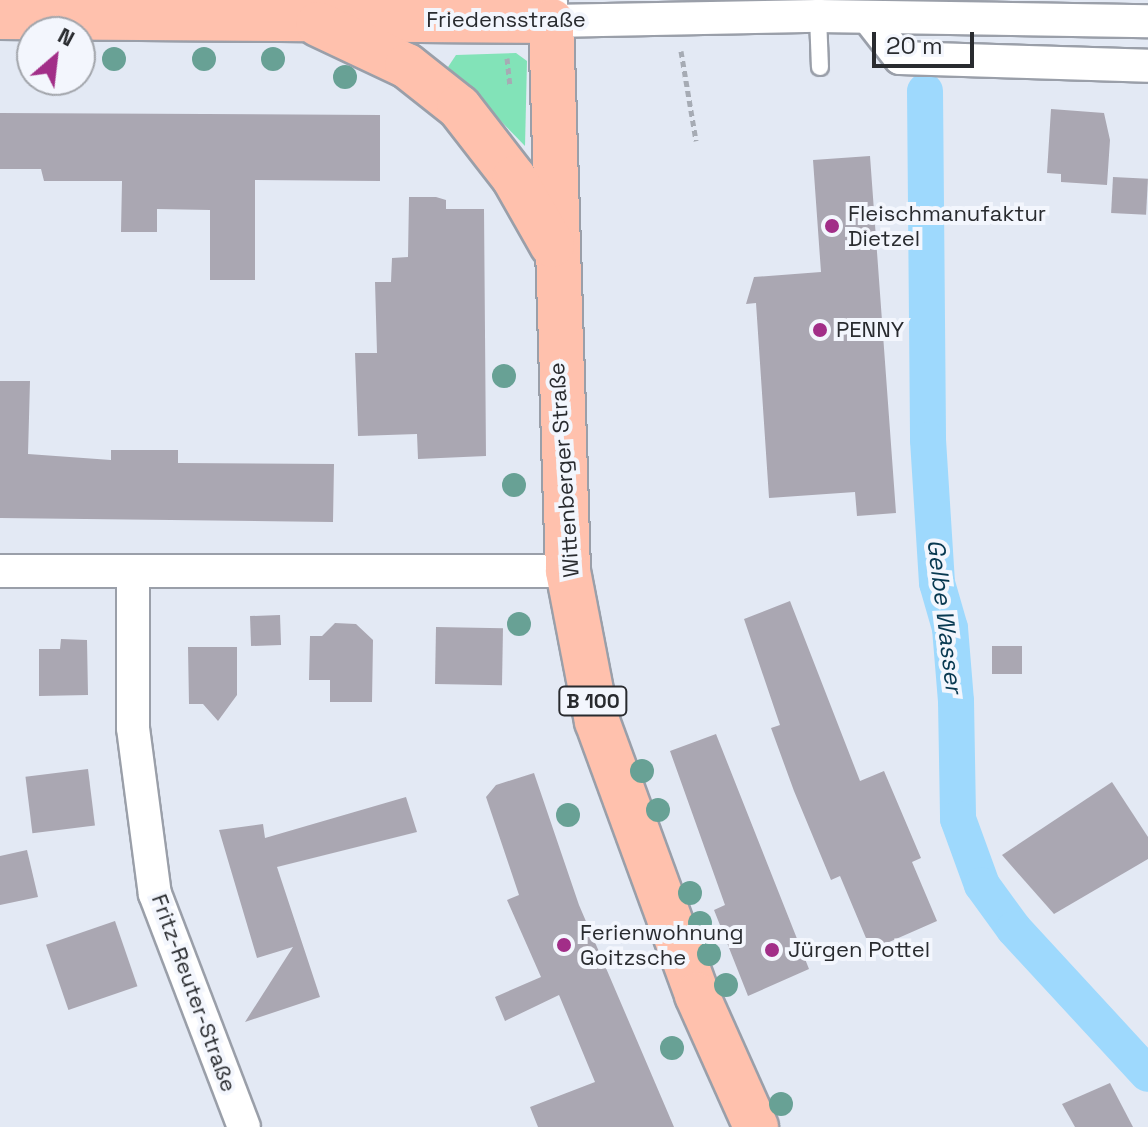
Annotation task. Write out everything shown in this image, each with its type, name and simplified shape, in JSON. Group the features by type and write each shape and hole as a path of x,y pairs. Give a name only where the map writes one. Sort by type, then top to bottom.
{"main road":[{"name":"Friedensstraße","path":"0,17 305,18 551,11"},
{"name":"Wittenberger Straße","path":"551,11 553,247 568,571 597,721 697,995 756,1127"},
{"name":"B 100","path":"305,18 407,66 459,107 514,178 553,247"}],"street":[{"name":"Friedensstraße","path":"551,11 675,19 1101,10 1148,21"},
{"path":"868,17 900,58 1148,66"},
{"path":"0,571 568,571"},
{"name":"Fritz-Reuter-Straße","path":"133,571 133,728 155,894 244,1127"}],"lane":[{"path":"818,16 820,67"}],"path":[{"path":"675,19 696,141"}],"green space":[{"path":"516,53 527,61 525,146 448,67 456,55"}],"building":[{"path":"1051,109 1104,113 1110,140 1107,185 1061,182 1061,174 1047,173"},
{"path":"0,113 380,115 380,181 255,180 255,280 210,280 210,210 157,209 157,232 121,232 122,181 44,181 41,169 0,169"},
{"name":"PENNY","path":"870,156 896,513 857,516 855,492 769,498 756,303 746,304 754,277 821,272 813,160"},
{"path":"1113,177 1148,179 1146,215 1111,213"},
{"path":"409,197 446,200 446,209 484,209 486,456 418,459 417,434 358,436 355,353 377,353 375,282 391,282 392,258 408,257"},
{"path":"0,381 30,381 28,454 111,460 111,450 178,450 178,463 334,464 333,522 0,518"},
{"path":"790,601 860,781 884,771 921,858 912,862 937,921 871,950 840,876 831,880 794,791 771,728 780,725 744,619"},
{"path":"280,615 281,645 251,646 250,616"},
{"path":"335,623 356,624 373,640 372,702 330,702 330,680 309,680 310,636 322,636"},
{"path":"436,627 503,628 502,685 435,684"},
{"path":"61,639 87,640 88,695 39,696 39,649 60,649"},
{"path":"992,646 1022,646 1022,674 992,674"},
{"path":"188,647 237,647 237,695 218,721 203,704 189,704"},
{"path":"716,734 809,969 748,996 714,910 725,905 670,751"},
{"path":"88,769 95,826 32,833 25,777"},
{"path":"534,773 579,905 674,1127 538,1127 530,1107 595,1082 559,995 505,1021 495,997 541,977 507,900 519,895 486,797 496,785"},
{"path":"1112,782 1148,837 1148,859 1054,914 1002,855"},
{"path":"406,797 417,832 277,867 320,997 245,1022 293,947 257,958 219,830 263,824 265,838"},
{"path":"27,850 38,897 0,905 0,856"},
{"path":"115,921 137,986 68,1010 46,945"},
{"path":"1110,1083 1133,1127 1075,1127 1062,1104"}],"waterway":[{"name":"Gelbe Wasser","path":"925,91 928,440 937,583 950,628 956,701 958,819 982,885 1014,929 1148,1074"}],"place":[{"name":"Fleischmanufaktur Dietzel","path":"832,226"},
{"name":"PENNY","path":"820,330"},
{"name":"Ferienwohnung Goitzsche","path":"564,945"},
{"name":"Jürgen Pottel","path":"772,950"}]}
